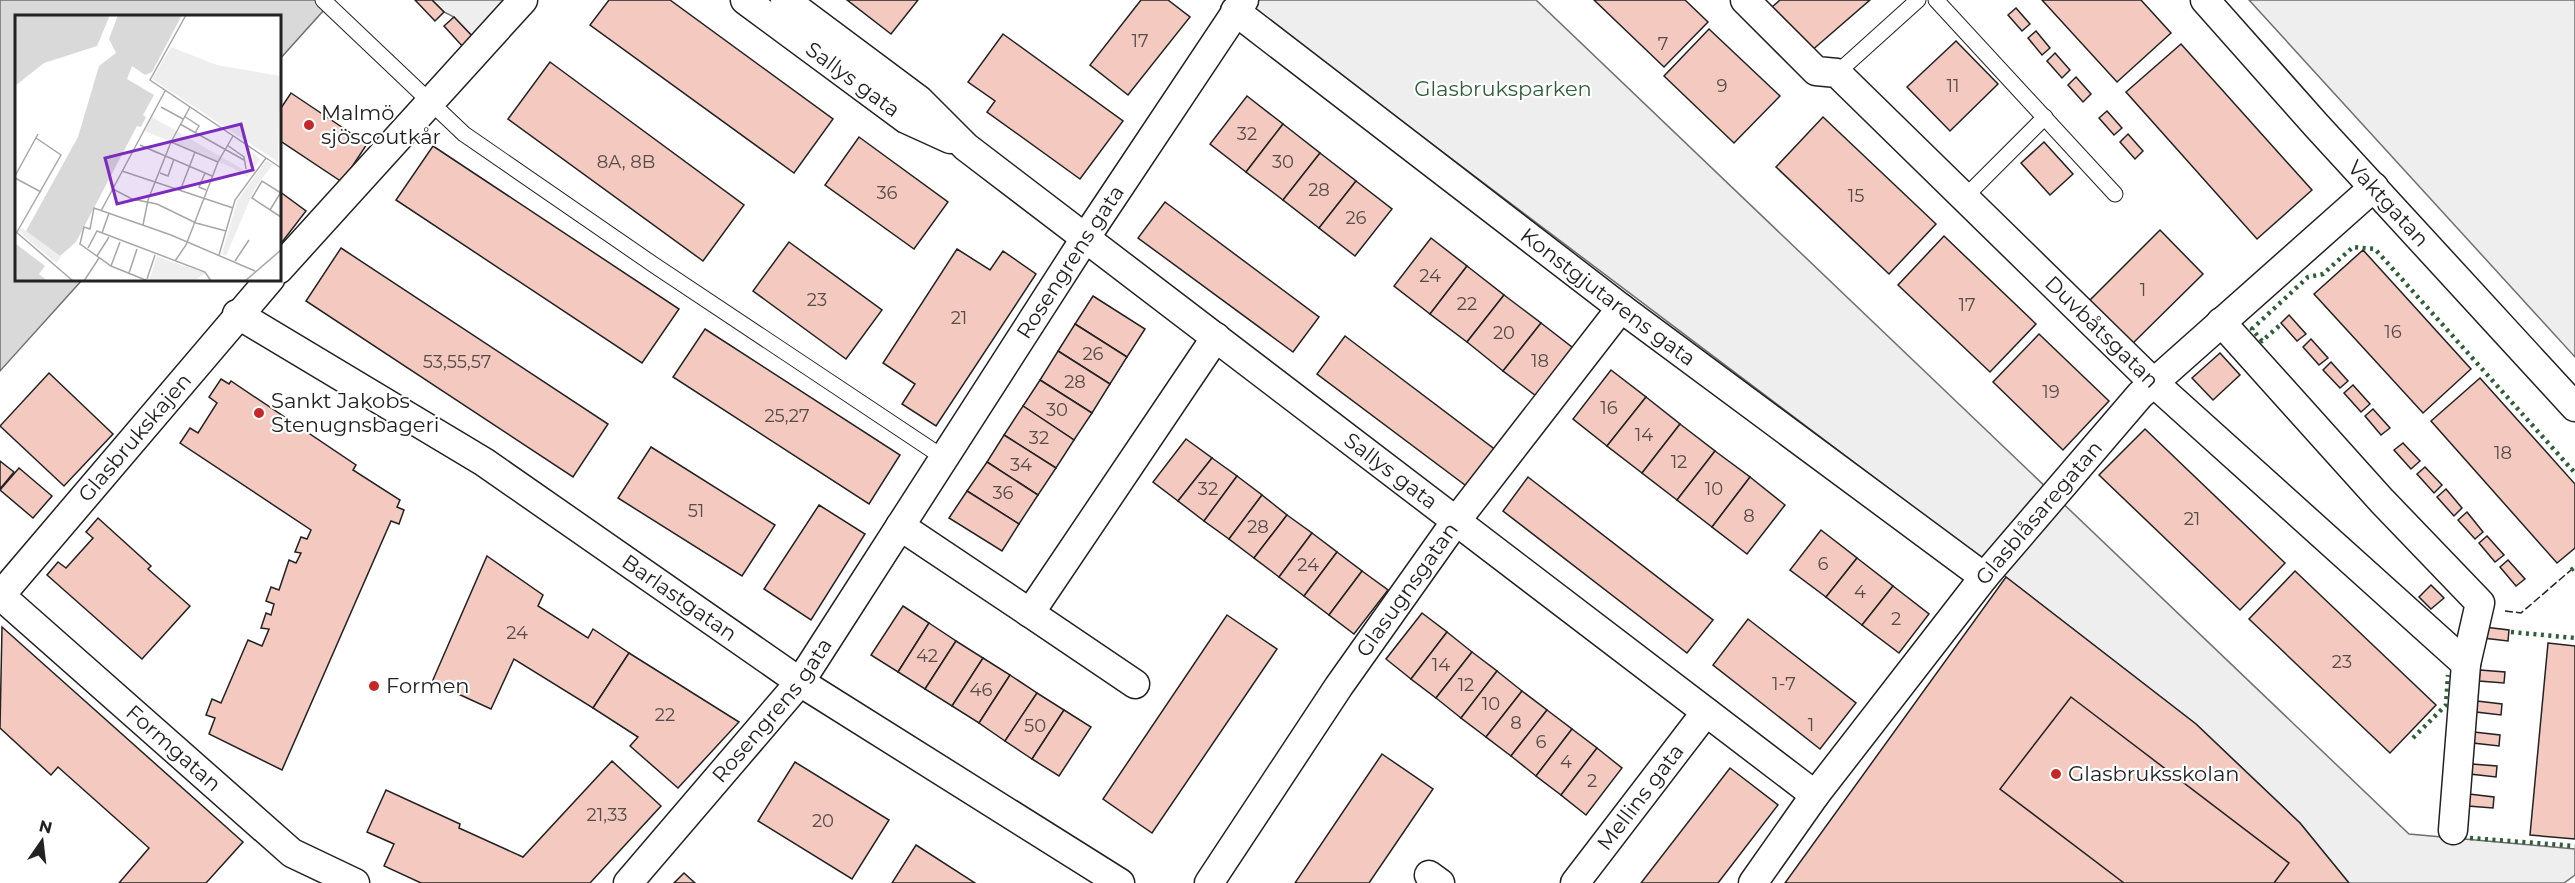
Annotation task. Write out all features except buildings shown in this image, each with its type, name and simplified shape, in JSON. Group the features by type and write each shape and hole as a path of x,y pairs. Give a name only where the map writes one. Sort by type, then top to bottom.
{"street":[{"path":"280,268 523,0"},
{"name":"Sallys gata","path":"745,0 906,119 966,147"},
{"name":"Sallys gata","path":"785,0 919,100 966,147 1815,795"},
{"name":"Duvbåtsgatan","path":"1745,0 1816,71 1837,73 2154,383 2466,664"},
{"name":"Vaktgatan","path":"2205,0 2575,407"},
{"name":"Rosengrens gata","path":"628,883 800,682 1086,237 1239,6"},
{"name":"Konstgjutarens gata","path":"1239,6 1621,308 1984,577"},
{"name":"Glasblåsaregatan","path":"1753,883 1815,795 1984,577 2140,395 2374,187"},
{"name":"Glasbrukskajen","path":"0,596 237,314 269,280"},
{"name":"Glasugnsgatan","path":"1209,883 1339,686 1456,521 1621,308"},
{"name":"Barlastgatan","path":"237,314 484,462 800,682 1120,883"},
{"path":"2221,322 2382,501 2480,603 2466,664 2453,830"},
{"path":"1030,613 1216,337"},
{"path":"900,526 1135,684"},
{"name":"Formgatan","path":"0,596 292,853 355,883"},
{"name":"Mellins gata","path":"1575,883 1706,712"}],"lane":[{"path":"323,0 465,134 654,265 944,458"},
{"path":"1837,73 1918,0"},
{"path":"1936,0 2115,194"},
{"path":"1964,198 2045,117"}],"green space":[{"path":"432,0 509,0 474,38 454,17 444,12"},
{"name":"Glasbruksparken","path":"1241,0 1536,0 2409,834 2575,849 2575,875 2564,883 2349,883 2300,823 2196,724 2006,577"},
{"path":"2249,0 2575,0 2575,357"}],"shaded area":[{"path":"0,0 333,0 280,59 280,15 15,15 15,280 82,280 0,371"}],"hedge":[{"path":"2279,326 2262,341 2252,329 2308,277 2323,274 2353,247 2375,249 2575,473"},
{"path":"2571,570 2575,567"},
{"path":"2511,632 2575,638"},
{"path":"2413,738 2446,705 2448,675"},
{"path":"2470,838 2575,846"}],"fence":[{"path":"2505,611 2521,613 2571,570"}],"place":[{"name":"Malmö sjöscoutkår","path":"309,125"},
{"name":"Sankt Jakobs Stenugnsbageri","path":"259,413"},
{"name":"Formen","path":"374,686"},
{"name":"Glasbruksskolan","path":"2056,774"}]}
